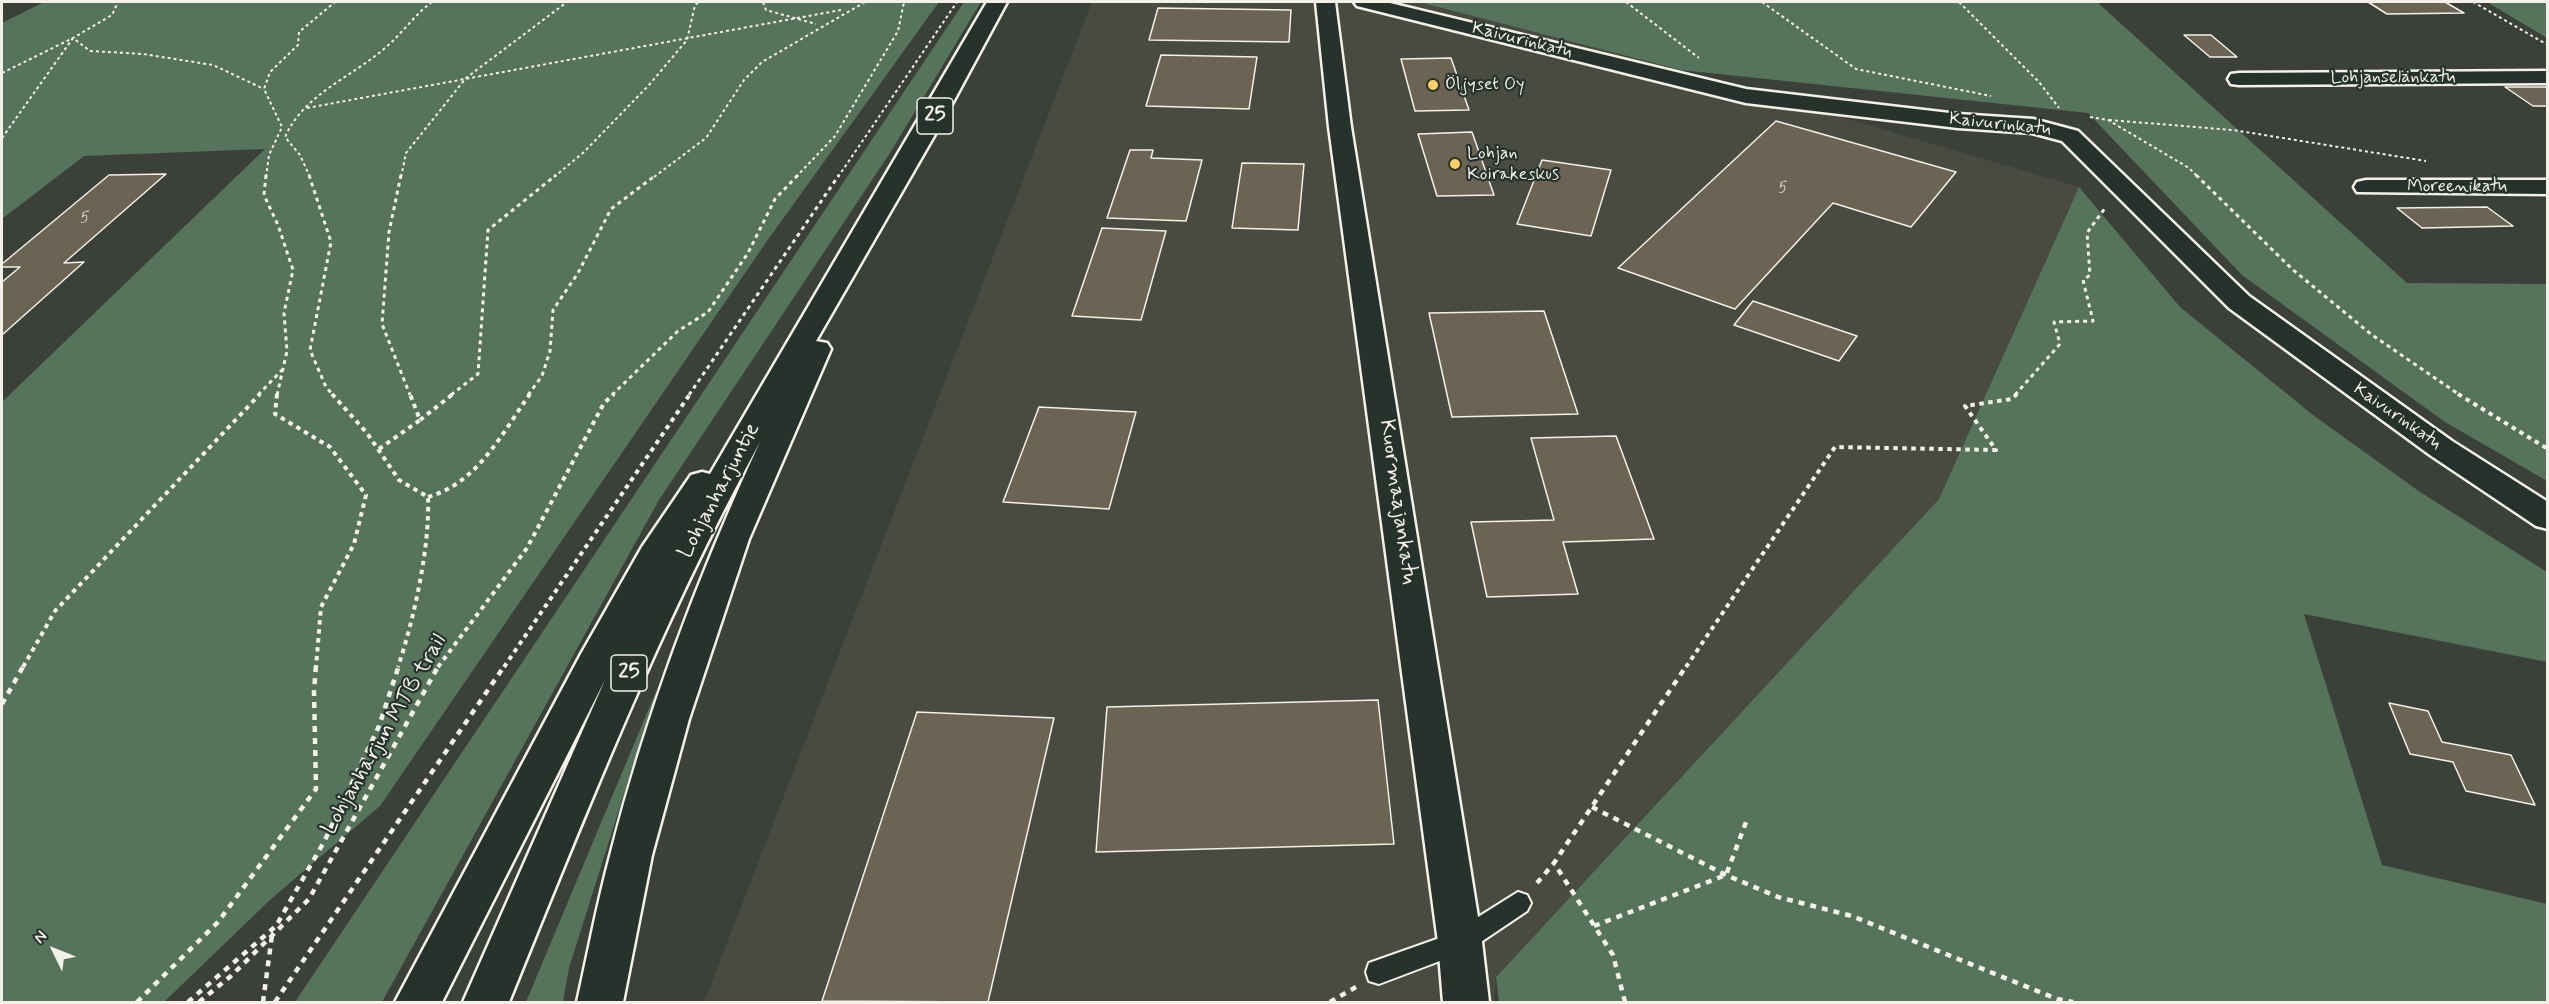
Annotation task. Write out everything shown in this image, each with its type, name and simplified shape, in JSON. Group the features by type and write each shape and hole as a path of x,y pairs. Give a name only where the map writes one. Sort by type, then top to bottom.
{"main road":[{"name":"Lohjanharjuntie","path":"486,1002 581,773 690,545 794,354 924,136 998,2"},
{"name":"Kuormaajankatu","path":"1325,2 1340,127 1460,942 1466,1002"},
{"name":"Kaivurinkatu","path":"1364,2 1746,96 1947,119 2032,126 2059,119 2076,141 2240,302 2431,441 2547,518"},
{"name":"Lohjanselänkatu","path":"2239,79 2547,77"},
{"name":"Moreenikatu","path":"2366,187 2547,187"},
{"path":"600,1002 631,855 670,719 728,550 795,402 868,229"},
{"path":"418,1002 600,654 659,547 794,354"}],"lane":[{"path":"1379,972 1460,942 1518,903"}],"path":[{"path":"2,73 73,38 112,15 118,2"},
{"path":"73,38 90,51 144,54 213,65 264,89 270,72 298,45 299,32 335,2"},
{"path":"432,2 420,10 387,48 306,108 288,126 285,137 300,155 315,187 331,242 318,298 310,350 326,387 378,449 399,480 428,497 442,493 475,471 542,376 550,351 554,310 578,273 611,209 706,138 718,124 748,75 764,61 865,2"},
{"path":"420,420 382,324 389,232 406,153 466,78 567,2"},
{"path":"378,449 420,420 478,374 488,230 584,152 649,85 687,40 695,5 699,2"},
{"path":"763,2 766,10 816,24"},
{"name":"Lohjanharjun MTB trail","path":"199,1002 231,976 309,899 439,666 526,548 604,403 678,331 708,312 748,253 775,199 835,136 898,31 904,2"},
{"path":"275,1002 957,2"},
{"path":"1626,2 1701,60"},
{"path":"1762,2 1856,69 1994,97"},
{"path":"1959,2 2039,82 2059,119 2108,120 2233,130 2427,161"},
{"path":"2472,2 2547,45"},
{"path":"306,108 687,40 792,17 841,10"},
{"path":"2,138 73,38"},
{"name":"Lohjanharjun MTB trail","path":"137,1002 218,922 316,789 314,691 321,607 354,544 366,495 330,447 275,414 287,351 284,314 292,270 278,225 264,195 269,155 282,127 264,89"},
{"path":"2108,120 2189,168 2292,269 2372,335 2491,416 2547,450"},
{"path":"1625,1002 1613,955 1554,863 1835,447 1996,450 1965,406 2012,399 2060,344 2054,322 2093,321 2083,280 2090,275 2087,233 2110,201"},
{"path":"2,704 55,611 282,369"},
{"path":"263,1002 272,935 325,840 379,726 406,643 429,524 428,497"},
{"path":"1592,807 1726,875 1778,897 1852,916 2057,999 2073,1002"},
{"path":"1594,926 1726,875 1748,817"},
{"path":"188,1002 276,926"}],"shaded area":[{"path":"1092,2 1419,2 1681,70 2079,187 1939,499 1496,976 1494,1002 704,1002"}],"green space":[{"path":"44,2 939,2 767,241 380,806 271,899 164,1002 2,1002 2,402 265,149 84,156 2,219 2,23"},
{"path":"964,2 981,2 890,153 659,500 382,1002 295,1002"},
{"path":"1419,2 2097,2 2407,283 2547,284 2547,481 2445,422 2242,275 2088,113 1681,70"},
{"path":"2487,2 2547,2 2547,38"},
{"path":"2079,187 2180,307 2313,415 2420,492 2547,572 2547,662 2304,614 2382,865 2547,904 2547,1002 1499,1002 1496,977 1939,499"},
{"path":"657,689 569,968 563,1002 526,1002"}],"building":[{"path":"2368,2 2445,2 2464,13 2387,14"},
{"path":"1158,8 1291,10 1289,42 1149,40"},
{"path":"2184,35 2211,35 2237,57 2210,57"},
{"path":"1161,55 1257,57 1249,109 1146,106"},
{"path":"1451,58 1469,110 1415,111 1401,59"},
{"path":"2505,87 2548,87 2548,106 2533,106"},
{"path":"1776,121 1956,172 1911,227 1833,203 1735,309 1618,268"},
{"name":"Lohjan Koirakeskus","path":"1472,132 1494,195 1437,196 1418,134"},
{"path":"1130,150 1153,150 1151,158 1202,160 1186,221 1107,218"},
{"path":"1542,160 1611,170 1591,236 1517,224"},
{"path":"1242,163 1304,164 1298,230 1232,228"},
{"path":"166,174 64,263 84,262 2,335 2,282 20,267 2,267 2,264 109,175"},
{"path":"2487,207 2513,226 2422,228 2397,208"},
{"path":"1102,228 1166,231 1141,320 1072,316"},
{"path":"1753,301 1857,336 1839,361 1734,325"},
{"path":"1544,311 1578,414 1452,417 1429,313"},
{"path":"1039,407 1136,412 1109,509 1003,502"},
{"path":"1616,436 1654,539 1563,542 1578,594 1487,597 1471,522 1554,520 1531,438"},
{"path":"1378,700 1394,844 1096,852 1107,707"},
{"path":"2389,703 2428,711 2442,742 2511,755 2535,805 2466,791 2453,762 2410,754"},
{"path":"917,712 1054,718 988,1002 822,1001"}],"place":[{"name":"Öljyset Oy","path":"1433,85"},
{"name":"Lohjan Koirakeskus","path":"1455,164"}]}
